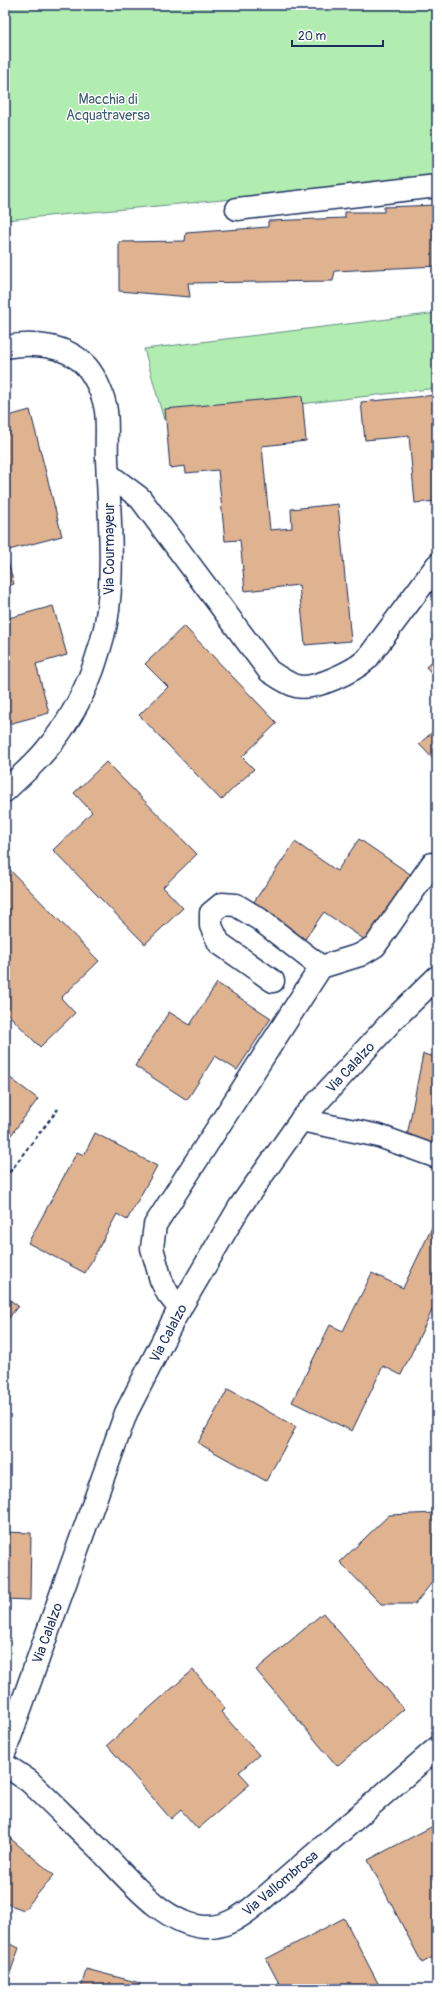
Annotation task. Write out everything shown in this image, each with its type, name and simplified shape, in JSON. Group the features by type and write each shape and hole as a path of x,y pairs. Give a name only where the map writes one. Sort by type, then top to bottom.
{"street":[{"path":"236,209 437,186"},
{"name":"Via Courmayeur","path":"5,347 21,344 57,348 73,355 86,366 98,387 106,410 109,599 100,647 83,692 60,732 46,750 5,791"},
{"path":"108,474 140,498 269,671 284,681 298,686 314,686 359,667 367,659 437,565"},
{"path":"180,1308 168,1294 159,1274 152,1248 155,1225 322,967 360,955 375,946 432,864"},
{"path":"273,981 219,943 211,926 211,913 222,904 236,905 259,919 322,967"},
{"name":"Via Calalzo","path":"5,1751 126,1413 180,1308 239,1208 301,1120 391,1022 437,977"},
{"path":"301,1120 379,1136 437,1157"},
{"name":"Via Vallombrosa","path":"5,1765 29,1781 159,1907 187,1922 205,1927 219,1926 231,1922 257,1904 437,1748"}],"path":[{"path":"5,1178 58,1109"}],"green space":[{"name":"Macchia di Acquatraversa","path":"5,5 437,5 437,189 288,194 5,220"},
{"path":"437,313 437,388 164,420 144,349"}],"building":[{"path":"437,205 437,266 335,271 333,281 188,283 190,297 119,291 119,242 185,241 186,233 268,227 268,221 345,218 345,212 384,212 384,207"},
{"path":"437,395 437,501 415,503 409,436 365,440 361,402"},
{"path":"302,396 306,441 262,446 270,530 292,528 291,509 338,504 351,641 305,645 299,585 245,591 240,540 225,541 218,470 186,473 185,466 170,468 165,409"},
{"path":"30,410 62,536 5,551 5,417"},
{"path":"5,551 14,584 5,587"},
{"path":"53,606 67,655 36,664 49,713 5,725 5,619"},
{"path":"184,626 277,723 242,757 254,769 221,800 139,715 168,687 145,664"},
{"path":"437,657 437,679 426,667"},
{"path":"437,728 437,763 419,744"},
{"path":"106,762 197,854 163,887 183,908 145,944 53,850 92,812 74,793"},
{"path":"359,839 413,876 368,942 324,912 303,942 251,906 295,842 337,871"},
{"path":"8,868 99,961 61,998 75,1013 40,1047 5,1011 5,871"},
{"path":"217,983 271,1018 237,1070 215,1056 187,1100 135,1066 169,1012 190,1025"},
{"path":"423,1054 437,1057 437,1147 406,1141"},
{"path":"5,1074 38,1099 5,1143"},
{"path":"95,1133 157,1166 127,1220 117,1214 85,1273 28,1243 77,1152 84,1155"},
{"path":"437,1217 437,1300 401,1375 383,1366 352,1431 292,1402 330,1325 343,1331 372,1273 403,1288"},
{"path":"5,1296 18,1306 5,1323"},
{"path":"228,1389 296,1427 266,1481 198,1443"},
{"path":"437,1513 437,1576 415,1604 381,1604 340,1562 389,1515"},
{"path":"5,1532 31,1533 30,1600 5,1599"},
{"path":"323,1613 404,1709 337,1766 256,1670"},
{"path":"193,1670 225,1708 221,1712 259,1755 239,1772 250,1784 198,1829 181,1810 171,1819 107,1745"},
{"path":"437,1824 437,1955 422,1963 368,1860"},
{"path":"5,1834 54,1875 24,1910 5,1903"},
{"path":"344,1918 381,1989 282,1989 266,1959"},
{"path":"5,1942 19,1948 5,1987"},
{"path":"86,1969 140,1983 138,1989 81,1989"}]}
